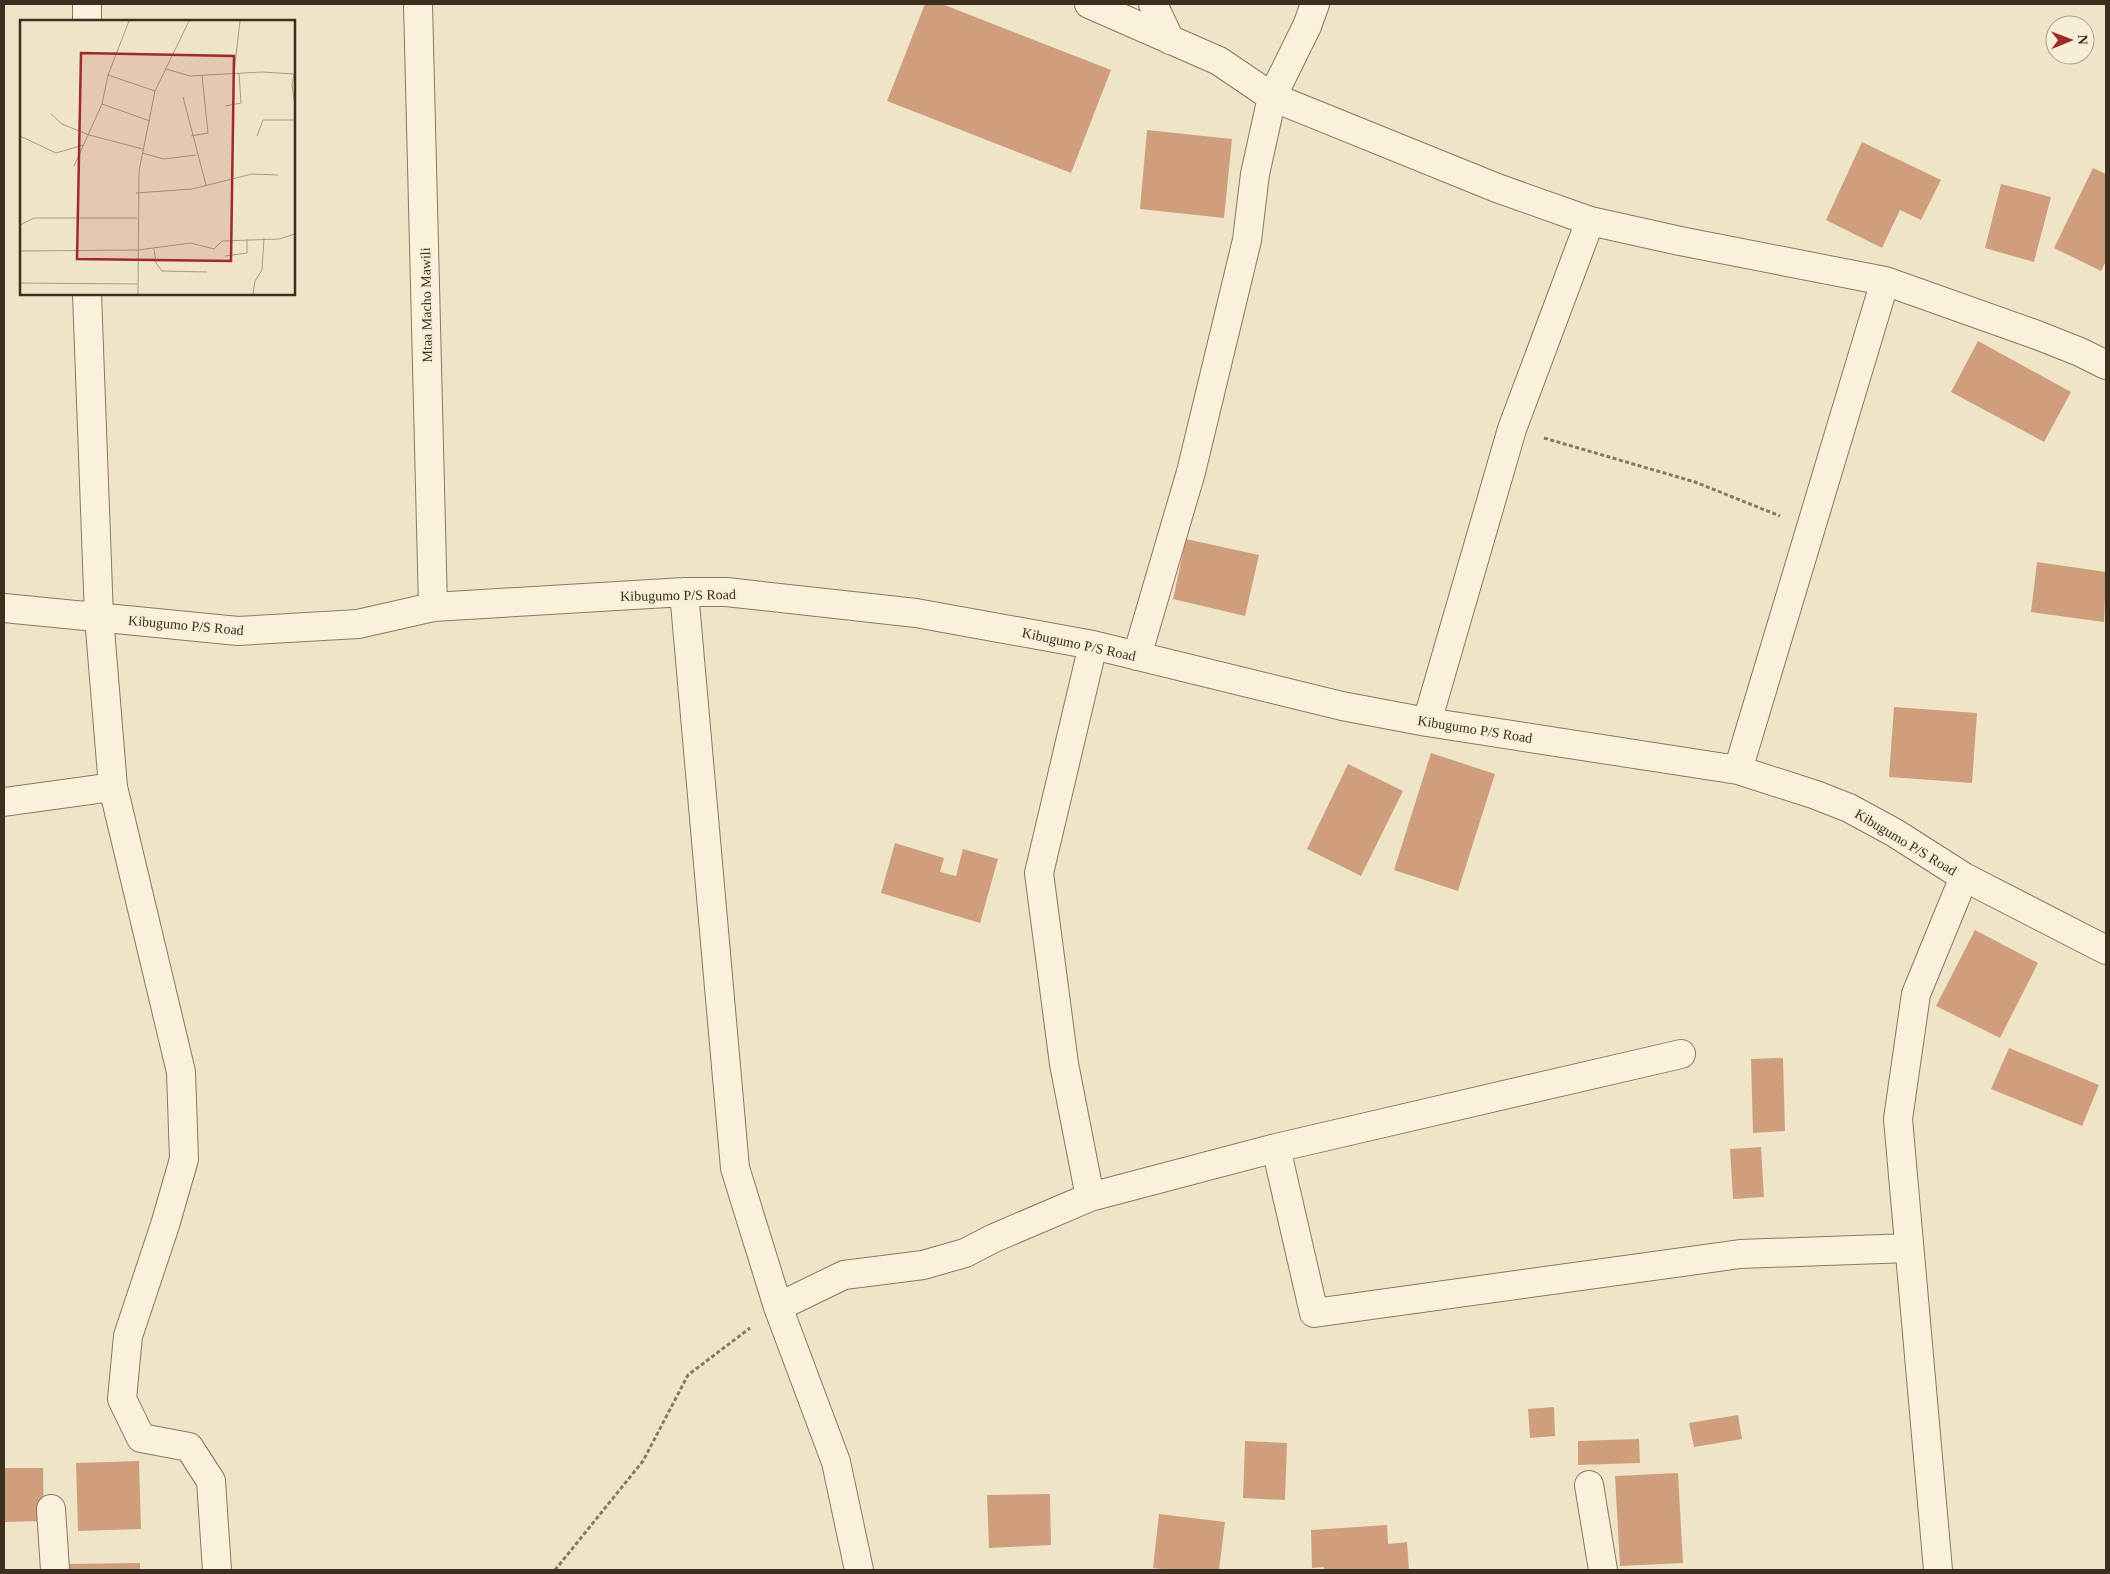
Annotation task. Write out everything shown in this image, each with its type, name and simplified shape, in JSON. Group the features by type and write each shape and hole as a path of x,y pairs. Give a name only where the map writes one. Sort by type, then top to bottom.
{"street":[{"path":"87,4 87,20"},
{"name":"Mtaa Macho Mawili","path":"418,4 433,607"},
{"path":"1089,4 1219,61 1272,97 1498,188 1590,222 1886,281 2046,339 2106,365"},
{"path":"1153,4 1170,40"},
{"path":"1137,656 1191,472 1247,240 1255,174 1272,97 1307,26 1315,4"},
{"path":"1428,722 1512,429 1590,222"},
{"path":"1738,770 1886,281"},
{"path":"87,295 98,618 113,787 181,1072 184,1159 165,1225 128,1336 122,1399 141,1438 189,1447 211,1482 217,1570"},
{"path":"684,592 735,1168 778,1307 836,1462 859,1570"},
{"name":"Kibugumo P/S Road","path":"4,608 238,631 358,624 433,607 684,592 726,592 907,611 1093,645 1342,706 1428,722 1738,770 1816,795 1849,808 1895,832 1964,877 2106,950"},
{"path":"1090,1197 1064,1064 1039,873 1093,645"},
{"path":"4,802 113,787"},
{"path":"1938,1570 1898,1120 1916,994 1964,877"},
{"path":"778,1307 844,1275 923,1265 966,1253 994,1238 1090,1197 1276,1148 1681,1054"},
{"path":"1276,1148 1314,1313 1740,1254 1909,1248"},
{"path":"1589,1486 1603,1570"},
{"path":"51,1509 55,1570"}],"path":[{"path":"1512,429 1696,482 1810,528"},
{"path":"555,1570 643,1462 688,1375 778,1307"}],"building":[{"path":"925,4 942,4 1111,70 1071,173 887,101"},
{"path":"1147,130 1232,139 1224,218 1140,209"},
{"path":"1862,142 1941,180 1921,220 1900,210 1882,248 1826,220"},
{"path":"2093,168 2106,174 2106,261 2101,271 2054,248"},
{"path":"2001,184 2051,197 2034,262 1985,248"},
{"path":"1978,341 2071,392 2044,442 1951,392"},
{"path":"1186,539 1259,555 1245,616 1173,599"},
{"path":"2037,562 2106,572 2104,622 2031,612"},
{"path":"1894,707 1977,713 1972,783 1889,777"},
{"path":"1431,753 1495,774 1458,891 1394,870"},
{"path":"1348,764 1403,791 1361,876 1307,849"},
{"path":"895,843 944,858 940,872 956,876 963,849 998,859 980,923 881,893"},
{"path":"1975,930 2038,963 2000,1038 1936,1006"},
{"path":"2009,1048 2099,1085 2082,1126 1991,1089"},
{"path":"1783,1058 1785,1131 1753,1133 1751,1059"},
{"path":"1761,1147 1764,1197 1733,1199 1730,1149"},
{"path":"1554,1407 1555,1436 1530,1438 1528,1409"},
{"path":"1738,1415 1742,1439 1694,1447 1689,1423"},
{"path":"1639,1439 1640,1463 1578,1465 1578,1441"},
{"path":"1245,1441 1287,1443 1285,1500 1243,1498"},
{"path":"139,1461 141,1529 78,1531 76,1463"},
{"path":"4,1468 43,1468 44,1521 4,1522"},
{"path":"1678,1473 1683,1563 1620,1566 1615,1476"},
{"path":"1050,1494 1051,1545 989,1548 987,1495"},
{"path":"1159,1514 1225,1522 1219,1570 1153,1568"},
{"path":"1387,1525 1388,1544 1407,1542 1409,1570 1324,1570 1324,1567 1312,1568 1311,1530"},
{"path":"140,1563 140,1570 66,1570 66,1564"}]}
